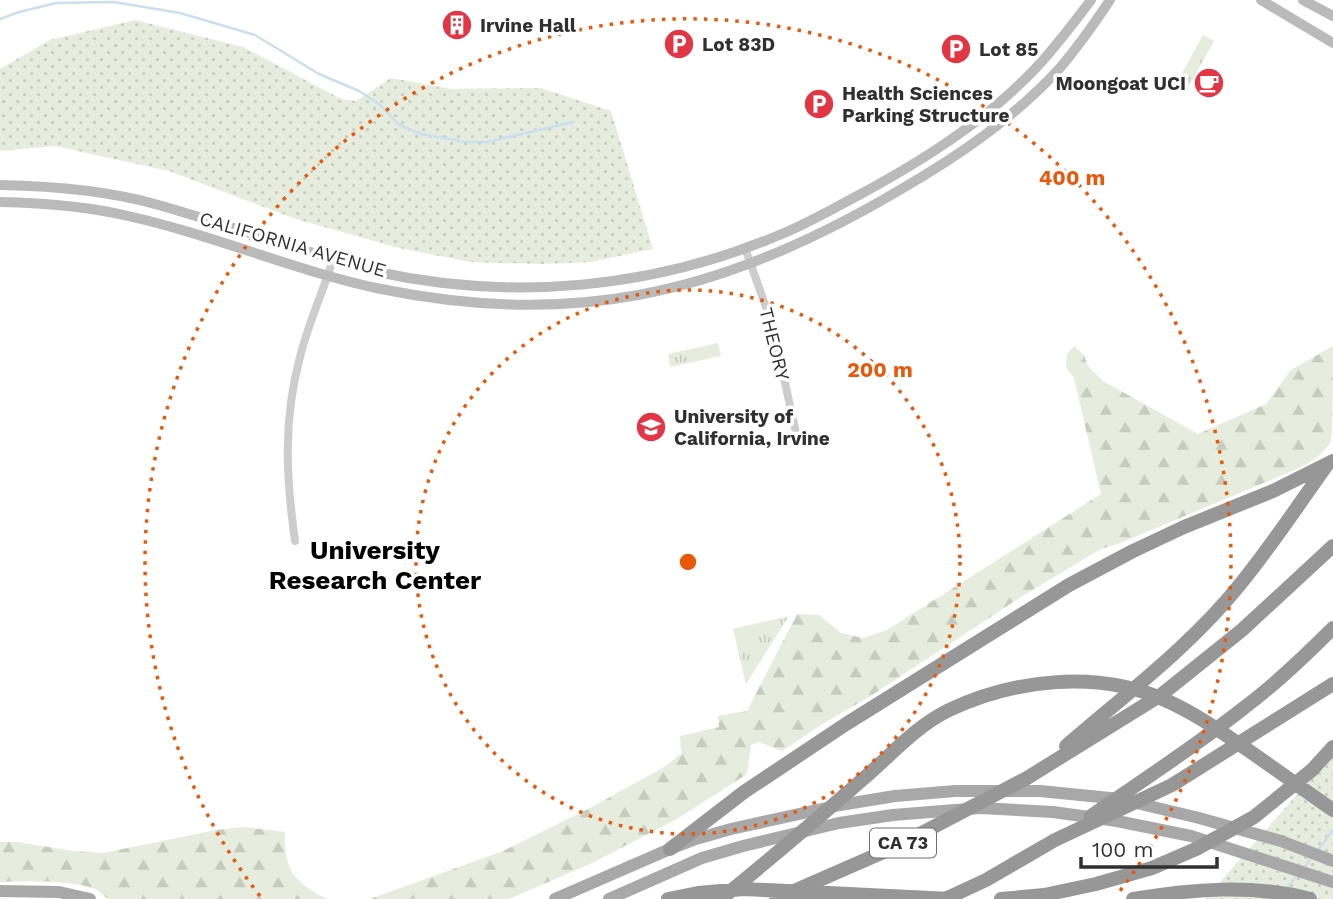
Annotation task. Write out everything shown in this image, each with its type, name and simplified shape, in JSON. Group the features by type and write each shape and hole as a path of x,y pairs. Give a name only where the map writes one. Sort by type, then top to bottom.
{"highway":[{"path":"1027,778 1150,675 1200,628 1242,583 1333,459"},
{"path":"670,849 744,792 835,731 1069,585 1184,527 1273,491 1333,459"},
{"path":"1027,778 1161,695 1242,630 1333,546"},
{"path":"945,899 985,880 1055,840 1189,749 1246,707 1333,628"},
{"path":"721,899 783,850 913,734 948,711 990,695 1033,685 1082,681 1124,687 1163,699 1226,735 1333,810"},
{"path":"1055,840 1172,785 1333,684"},
{"path":"1000,899 1044,895 1096,884 1152,868 1196,849 1254,817 1312,771 1333,747"},
{"name":"CA 73","path":"776,899 897,846 1027,778"},
{"path":"668,899 744,888 951,899"},
{"path":"1133,899 1181,892 1234,889 1287,893 1310,899"}],"main road":[{"path":"555,899 696,839 840,805 895,796 955,791 1040,791 1120,799 1186,814 1281,841 1333,860"},
{"path":"609,899 702,858 743,846 839,823 894,815 981,808 1053,812 1191,836 1333,882"},
{"path":"0,891 59,892 90,899"}],"street":[{"name":"CALIFORNIA AVENUE","path":"0,185 97,192 152,203 371,270 439,283 496,287 566,286 627,279 697,264 785,233 883,182 935,151 982,116 1033,70 1064,36 1091,0"},
{"name":"CALIFORNIA AVENUE","path":"0,202 78,206 128,216 327,276 430,298 543,304 635,296 666,290 751,264 810,240 936,169 985,136 1023,103 1058,69 1085,37 1110,0"},
{"path":"1261,0 1333,43"},
{"path":"1303,0 1333,16"},
{"name":"THEORY","path":"745,248 776,338 797,442"},
{"path":"295,541 287,468 289,418 301,353 333,259"}],"green space":[{"path":"135,20 243,47 341,99 356,101 391,78 451,89 541,88 611,111 653,249 590,262 470,262 399,248 296,219 169,171 55,146 0,151 0,69 50,40"},
{"path":"1203,35 1214,41 1188,88 1177,82"},
{"path":"718,343 721,356 670,367 668,354"},
{"path":"1074,346 1103,381 1198,434 1266,404 1291,370 1333,346 1331,441 1316,458 1297,469 1101,549 1021,597 782,751 759,742 751,745 747,774 677,819 592,863 509,899 370,899 503,851 590,808 664,767 681,754 680,736 719,727 718,716 747,711 797,614 819,615 841,633 863,638 887,630 1101,494 1074,378 1066,367 1067,354"},
{"path":"789,616 746,684 733,629"},
{"path":"1333,756 1333,899 1205,899 1318,771"},
{"path":"243,827 285,832 286,856 293,873 306,887 327,899 108,899 95,889 74,884 0,882 0,842 103,853"}],"waterway":[{"path":"0,19 56,3 114,2 180,13 255,35 319,74 359,91 379,104 398,124 420,134 466,142 487,142 573,122"},
{"path":"1318,850 1333,830"},
{"path":"1303,869 1311,858"},
{"path":"1287,888 1298,874"}],"place":[{"name":"Irvine Hall","path":"457,25"},
{"name":"Lot 83D","path":"679,44"},
{"name":"Lot 85","path":"956,49"},
{"name":"Moongoat UCI","path":"1209,83"},
{"name":"Health Sciences Parking Structure","path":"819,104"},
{"name":"University of California, Irvine","path":"651,427"}],"district":[{"name":"University Research Center","path":"375,565"}]}
